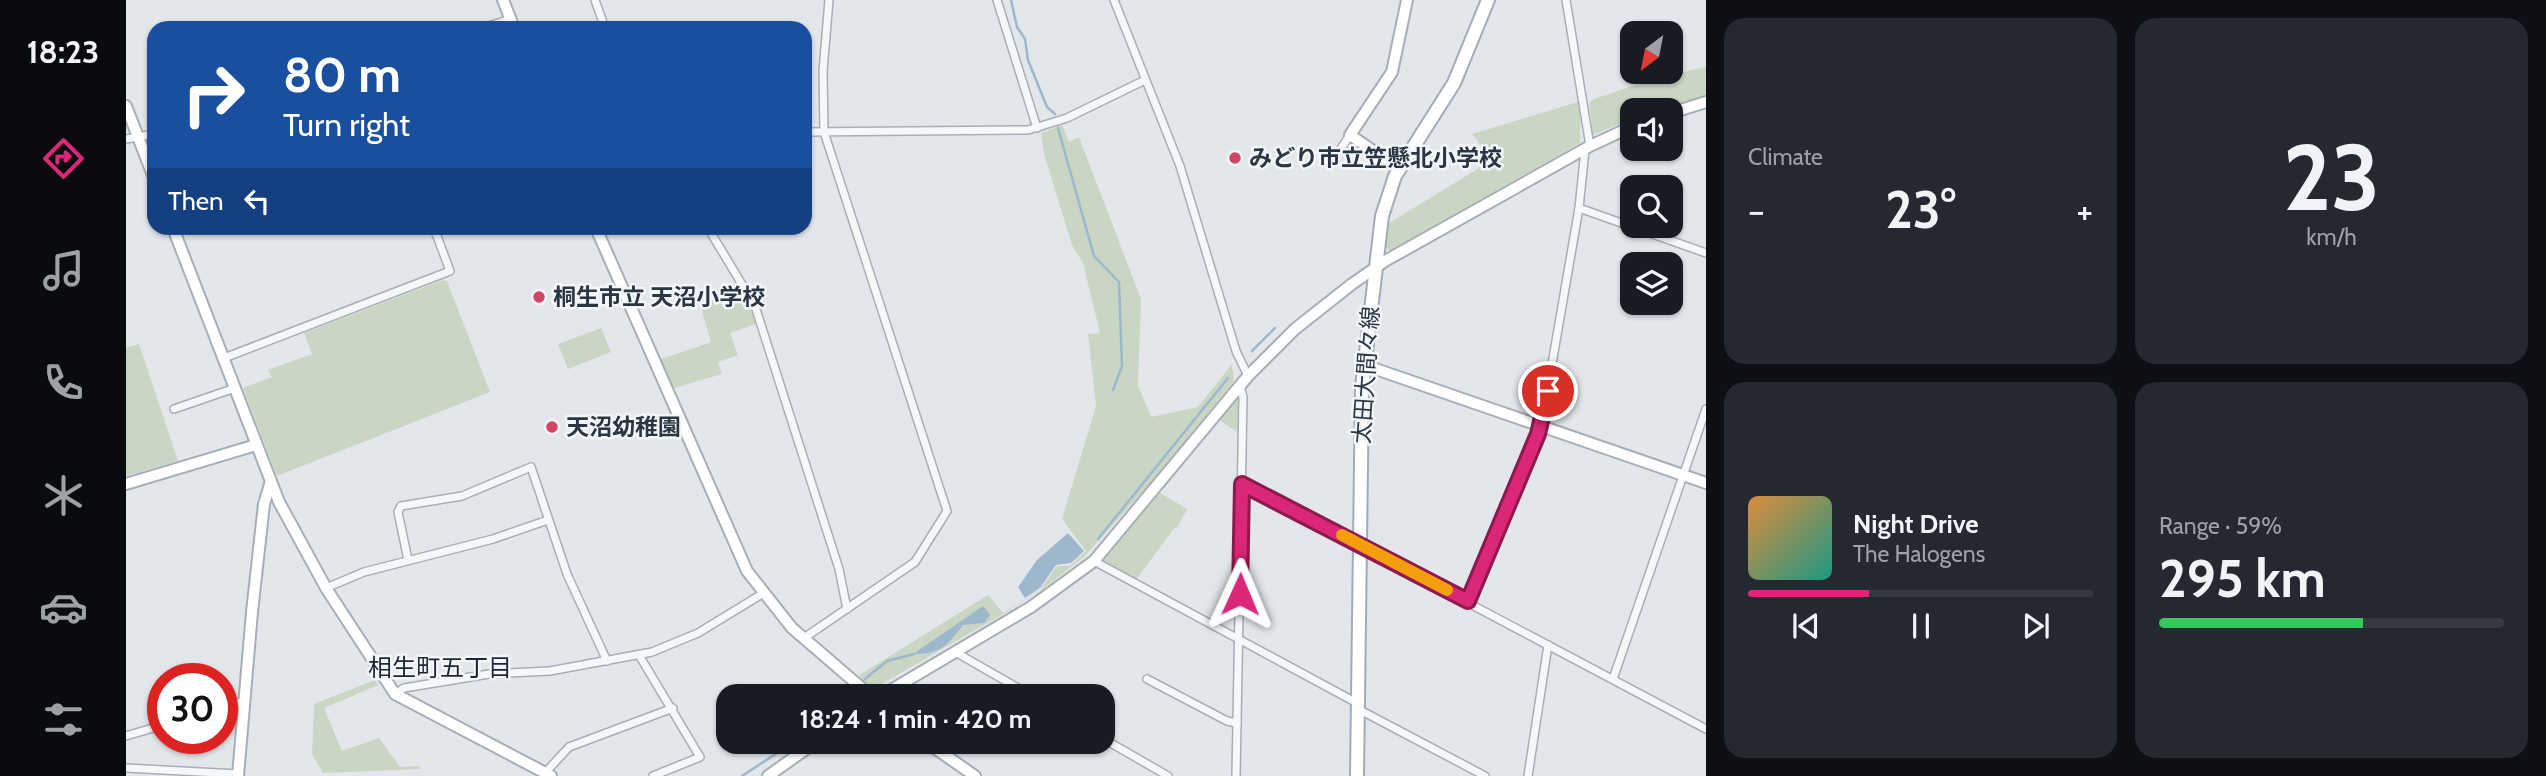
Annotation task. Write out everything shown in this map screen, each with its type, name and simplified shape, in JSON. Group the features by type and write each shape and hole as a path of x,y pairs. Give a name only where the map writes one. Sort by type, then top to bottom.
{"main road":[{"name":"太田大間々線","path":"1357,776 1364,365 1374,267 1385,203 1398,168 1454,83 1488,0"}],"street":[{"path":"503,0 511,21"},
{"path":"595,0 602,21"},
{"path":"804,638 915,562 947,511 824,132 823,71 829,0"},
{"path":"997,0 1037,128"},
{"path":"1114,0 1180,166 1236,351 1248,376"},
{"path":"1340,150 1392,72 1407,0"},
{"path":"1468,601 1541,425 1579,208 1587,148 1566,0"},
{"path":"812,132 1037,128 1067,118 1145,80"},
{"path":"1683,109 1706,102"},
{"path":"126,106 147,160"},
{"path":"902,684 1031,607 1094,561 1248,376 1295,329 1374,267 1620,132"},
{"path":"126,139 147,135"},
{"path":"1350,135 1398,168"},
{"path":"1579,208 1706,253"},
{"path":"176,235 256,445 299,544 395,694 548,774 569,747 673,708"},
{"path":"224,358 450,271 437,235"},
{"path":"599,235 736,551 762,594 804,638 857,684"},
{"path":"712,235 755,306 832,545 847,610"},
{"path":"1364,365 1706,483"},
{"path":"1237,776 1243,397 1240,386"},
{"path":"174,409 235,388"},
{"path":"1613,679 1706,409"},
{"path":"126,484 256,445"},
{"path":"408,559 398,512 401,506 462,496 531,467 567,573 607,661"},
{"path":"126,768 238,775 264,504 271,481"},
{"path":"1242,484 1706,729"},
{"path":"326,588 364,572 492,539 548,520"},
{"path":"1094,561 1485,776"},
{"path":"395,694 404,688 488,674 551,671 639,655 677,643 762,594"},
{"path":"1528,776 1548,645"},
{"path":"957,653 1011,684"},
{"path":"639,655 700,757 653,776"},
{"path":"1147,679 1227,721 1237,723"},
{"path":"238,703 243,702"},
{"path":"126,736 147,730"},
{"path":"1115,745 1168,776"},
{"path":"768,776 799,754"},
{"path":"943,754 975,776"}],"green space":[{"path":"1706,67 1706,96 1683,103 1683,98 1620,98 1620,124 1593,135 1589,103 1594,99 1638,84 1684,84 1684,72"},
{"path":"1581,101 1580,143 1390,251 1383,245 1386,225 1497,157 1484,149 1472,134"},
{"path":"1062,125 1069,142 1079,137 1141,299 1138,385 1151,417 1198,407 1232,364 1234,381 1162,470 1084,557 1044,588 1003,614 882,684 867,684 859,677 861,674 988,595 1003,613 1040,590 1057,566 1070,566 1086,551 1062,519 1096,406 1088,334 1100,333 1083,263 1072,245 1044,154 1041,133"},
{"path":"443,280 447,281 490,392 277,476 243,388 272,377 268,370 312,354 304,333"},
{"path":"745,292 756,324 730,333 738,355 718,362 722,374 671,389 659,360 711,342 700,304"},
{"path":"601,328 611,352 568,369 558,344"},
{"path":"139,344 178,461 126,476 126,348"},
{"path":"1236,398 1239,400 1239,433 1219,420"},
{"path":"1160,493 1187,509 1177,528 1175,527 1135,581 1102,563 1102,558"},
{"path":"375,680 378,685 324,708 342,751 379,738 400,767 419,766 420,769 323,773 312,754 314,704"}],"water":[{"path":"1068,533 1084,551 1071,563 1056,565 1040,588 1025,598 1018,587 1037,560"},
{"path":"983,606 990,615 984,623 963,625 953,638 936,651 913,654"}],"waterway":[{"path":"1011,0 1017,27 1025,39 1028,60 1047,107 1055,114"},
{"path":"1058,128 1094,256 1119,282 1122,366 1113,390"},
{"path":"1252,351 1275,328"},
{"path":"1098,539 1228,378"},
{"path":"865,679 887,661 914,654"},
{"path":"742,776 776,754"}],"slow traffic":[{"path":"1342,535 1447,590"}],"place":[{"name":"みどり市立笠懸北小学校","path":"1235,158"},
{"name":"桐生市立 天沼小学校","path":"539,297"},
{"name":"天沼幼稚園","path":"552,427"}],"district":[{"name":"相生町五丁目","path":"440,667"}],"route":[{"path":"1240,594 1242,484 1251,486 1468,601 1538,434 1548,391"}]}
